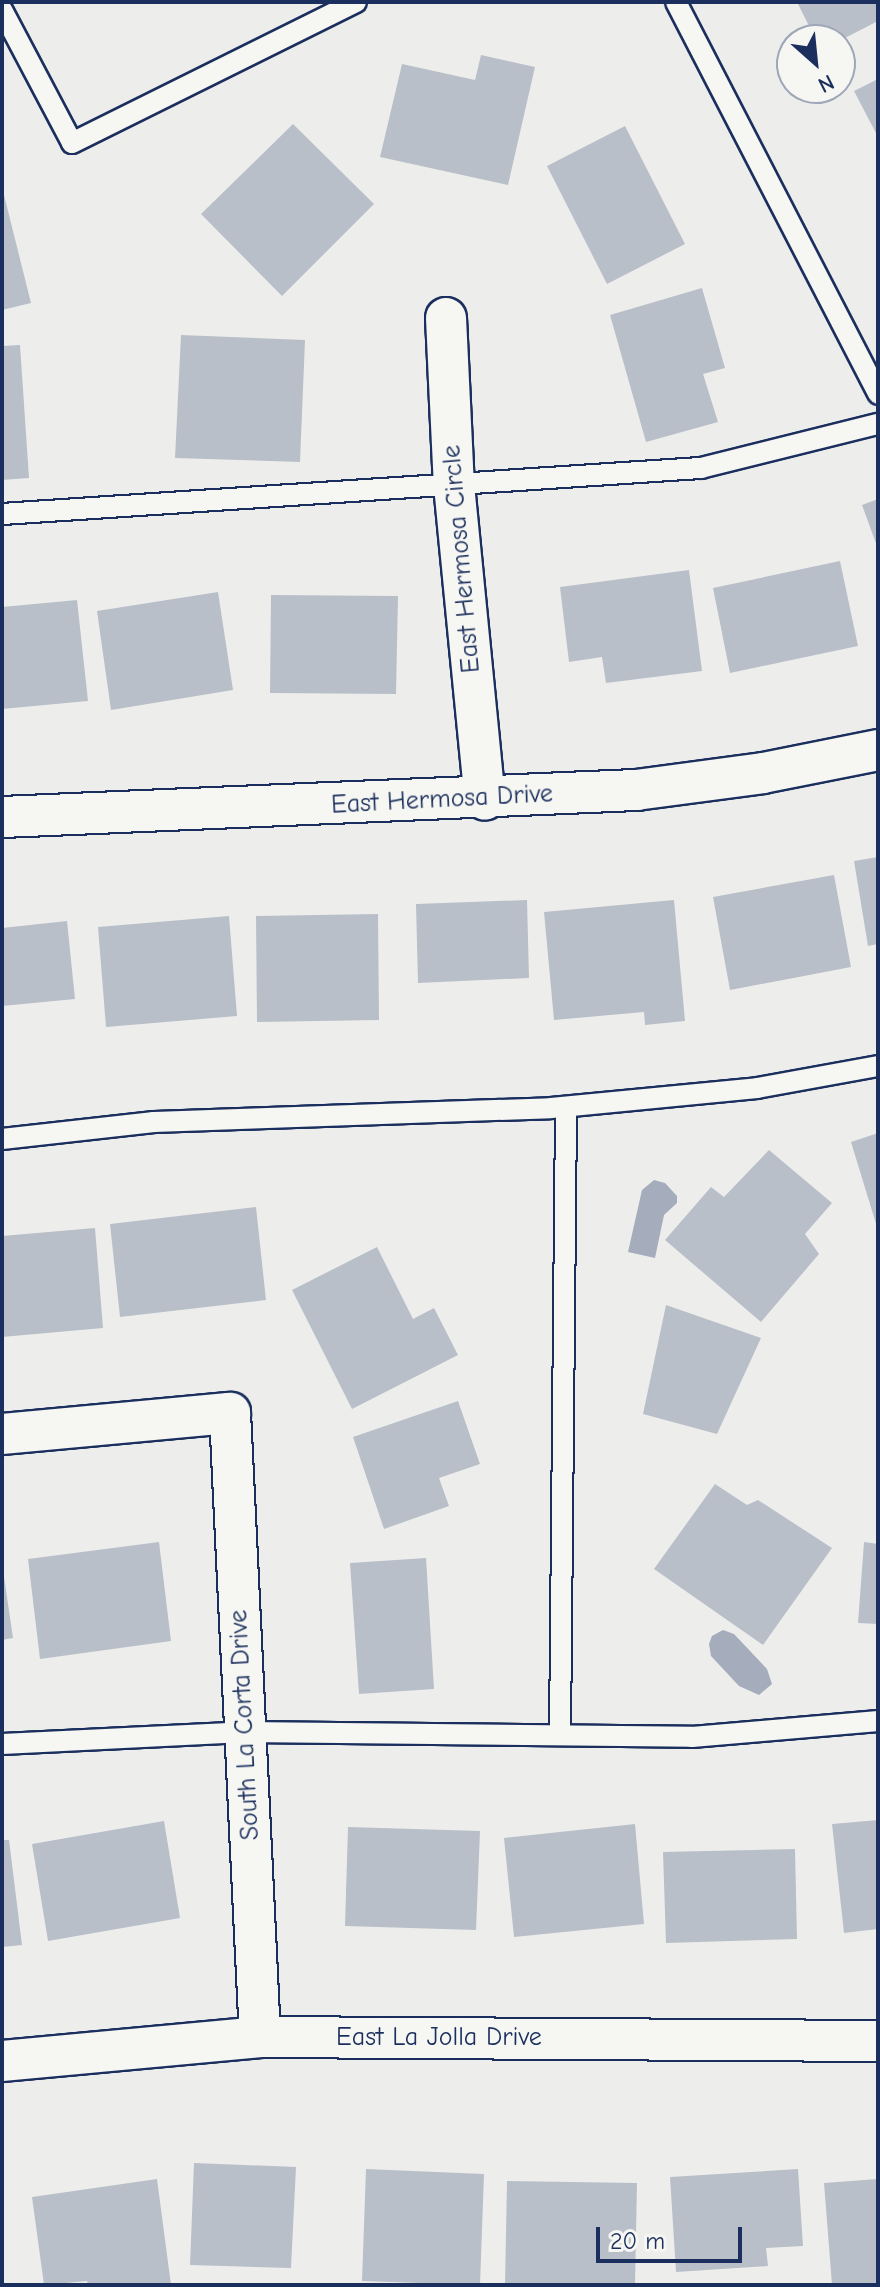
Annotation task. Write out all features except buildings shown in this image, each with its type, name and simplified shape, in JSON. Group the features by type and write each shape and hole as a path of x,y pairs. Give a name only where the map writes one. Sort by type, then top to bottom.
{"street":[{"name":"East Hermosa Circle","path":"446,318 454,485 485,799"},
{"name":"East Hermosa Drive","path":"2,817 485,799 636,790 763,773 878,750"},
{"name":"South La Corta Drive","path":"2,1434 230,1413 260,2037"},
{"name":"East La Jolla Drive","path":"2,2061 260,2037 878,2041"}],"lane":[{"path":"2,10 72,143 356,2"},
{"path":"676,2 878,394"},
{"path":"2,514 701,468 878,424"},
{"path":"2,1139 154,1122 566,1107 757,1088 878,1066"},
{"path":"560,1735 566,1107"},
{"path":"2,1744 245,1732 692,1737 878,1721"}],"water":[{"path":"654,1180 665,1183 677,1196 677,1203 664,1215 655,1258 628,1252 642,1190"},
{"path":"723,1630 734,1634 767,1669 772,1684 759,1695 739,1686 711,1656 709,1644 712,1636"}]}
